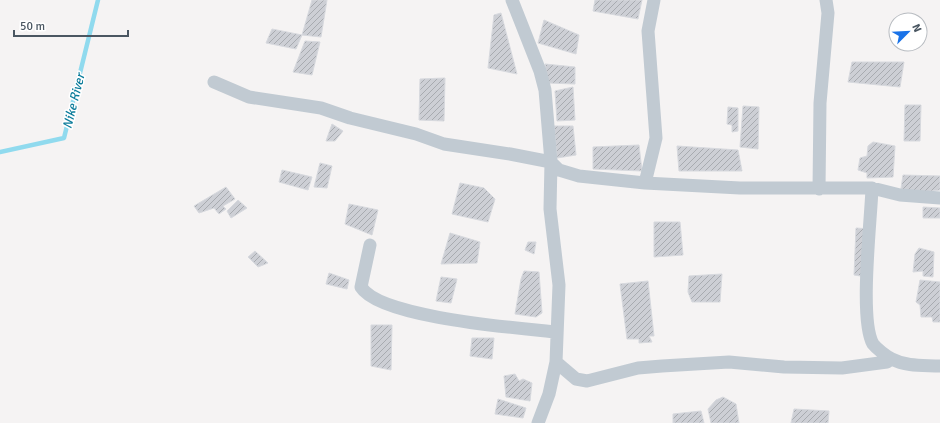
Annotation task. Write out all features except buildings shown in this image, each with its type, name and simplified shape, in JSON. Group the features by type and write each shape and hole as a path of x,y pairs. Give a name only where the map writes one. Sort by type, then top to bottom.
{"street":[{"path":"512,0 546,90 551,162 550,210 560,296 556,332 556,362 549,394 538,423"},
{"path":"645,183 656,138 648,31 654,0"},
{"path":"819,189 820,103 828,13 826,0"},
{"path":"214,82 249,97 321,108 350,118 416,134 444,144 551,162 559,170 568,174 645,183 740,188 872,188 900,195 940,198"},
{"path":"872,188 866,298 867,318 873,344 891,359 912,365 940,366"},
{"path":"370,245 361,287 373,298 424,314 468,322 556,332"},
{"path":"556,362 576,379 587,381 638,368 662,366 729,362 784,367 842,368 881,363 891,359"}],"waterway":[{"name":"Nike River","path":"0,152 64,138 98,0"}]}
